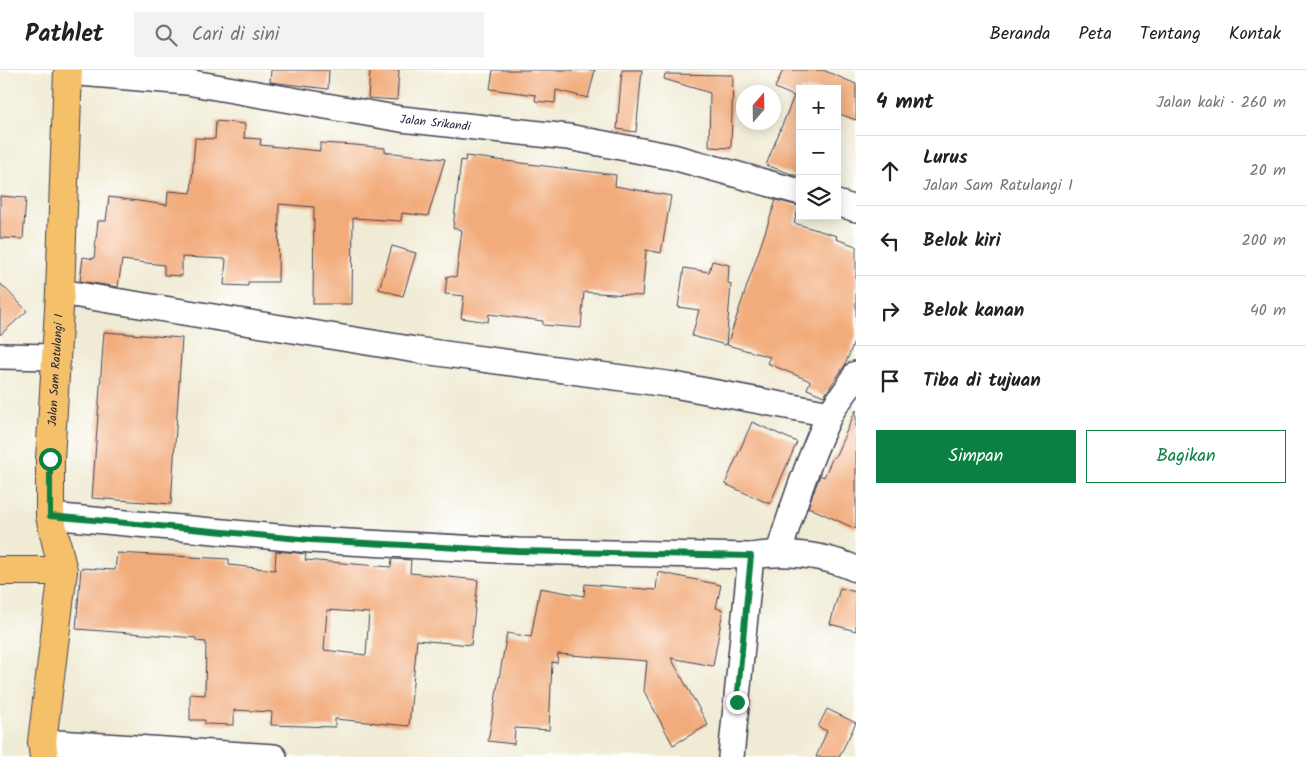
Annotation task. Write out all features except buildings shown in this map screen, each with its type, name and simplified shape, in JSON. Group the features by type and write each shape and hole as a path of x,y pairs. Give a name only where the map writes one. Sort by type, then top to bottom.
{"main road":[{"name":"Jalan Sam Ratulangi I","path":"43,749 63,571 50,516 50,459 60,292 68,71"},
{"path":"0,571 63,571"}],"street":[{"name":"Jalan Srikandi","path":"68,71 187,82 401,118 568,137 672,157 796,191"},
{"path":"841,204 856,209"},
{"path":"60,292 416,350 674,385 830,414"},
{"path":"0,356 56,357"},
{"path":"779,552 789,520 830,414 854,384"},
{"path":"50,516 321,540 518,551 751,556 779,552 816,556 856,569"},
{"path":"731,757 751,556"},
{"path":"43,749 274,757"}],"route":[{"path":"50,459 50,516 311,540 518,551 751,556 737,702"}]}
